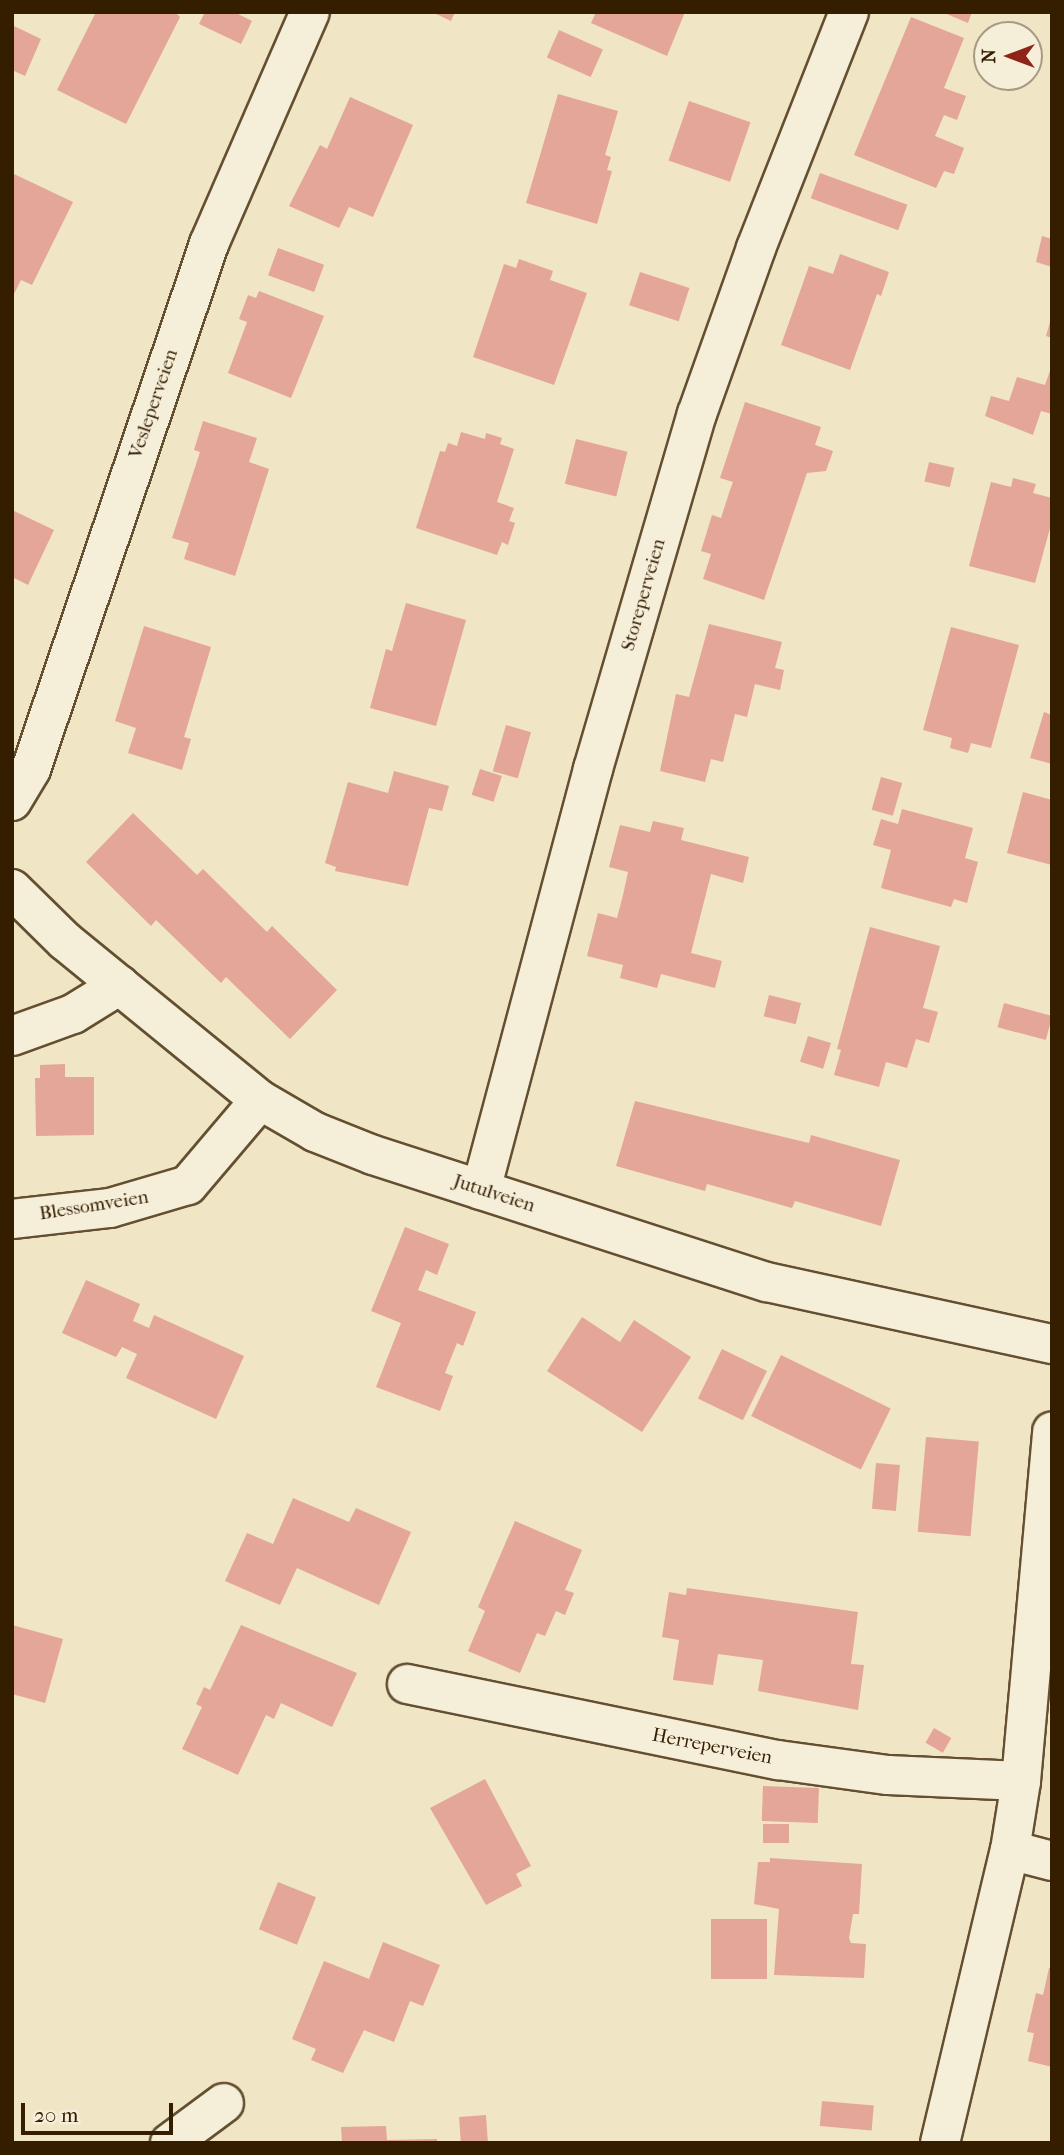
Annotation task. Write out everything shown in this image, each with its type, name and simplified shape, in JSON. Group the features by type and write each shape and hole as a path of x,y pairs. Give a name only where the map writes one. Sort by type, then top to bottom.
{"street":[{"name":"Vesleperveien","path":"12,801 30,769 209,244 310,12"},
{"name":"Storeperveien","path":"481,1191 593,769 697,414 756,247 849,12"},
{"name":"Jutulveien","path":"12,889 120,985 260,1100 350,1146 481,1191 767,1282 1052,1345"},
{"path":"12,1037 73,1014 120,985"},
{"name":"Blessomveien","path":"12,1219 110,1208 188,1185 260,1100"},
{"path":"940,2143 1010,1850 1021,1781 1052,1431"},
{"name":"Herreperveien","path":"407,1684 778,1760 888,1775 1021,1781"},
{"path":"1010,1850 1052,1861"},
{"path":"170,2143 224,2102"}],"building":[{"path":"96,12 175,12 180,17 126,124 57,90"},
{"path":"205,12 234,12 252,21 241,44 199,24"},
{"path":"432,12 455,12 451,21"},
{"path":"596,12 685,12 667,56 591,23"},
{"path":"942,12 972,12 968,23"},
{"path":"911,17 964,38 944,88 966,96 957,120 944,115 935,136 964,148 954,174 944,171 936,188 854,155"},
{"path":"12,25 41,39 25,76 12,70"},
{"path":"559,30 603,50 591,77 547,57"},
{"path":"558,94 618,111 605,155 611,157 607,170 612,171 597,224 526,203"},
{"path":"350,97 413,125 373,217 349,207 339,228 289,206 320,145 327,149"},
{"path":"689,101 750,122 730,182 668,161"},
{"path":"820,173 907,205 898,230 811,198"},
{"path":"14,174 73,202 32,285 21,280 12,298"},
{"path":"1042,236 1052,239 1052,267 1036,262"},
{"path":"278,248 324,265 314,292 268,275"},
{"path":"840,254 889,272 881,296 877,294 850,370 781,345 809,266 833,274"},
{"path":"519,259 553,271 550,280 587,293 554,385 473,357 504,264 516,268"},
{"path":"640,272 689,288 679,321 629,305"},
{"path":"259,291 324,316 291,398 228,373 247,322 239,319 248,295 256,298"},
{"path":"1052,318 1052,338 1046,336"},
{"path":"1052,365 1052,414 1041,411 1033,435 985,416 991,396 1009,401 1017,377 1045,385"},
{"path":"745,402 821,427 815,445 833,451 826,471 807,473 764,600 703,579 711,554 701,551 712,515 721,518 733,482 720,478"},
{"path":"203,421 257,438 249,462 269,469 235,576 184,559 189,543 172,538 200,452 194,450"},
{"path":"461,432 485,439 486,433 502,438 500,444 514,449 497,502 514,508 509,521 515,523 508,545 502,542 497,555 416,528 440,451 445,452 448,443 457,446"},
{"path":"576,439 627,452 616,496 565,484"},
{"path":"929,462 954,468 950,487 925,481"},
{"path":"1013,478 1036,484 1033,493 1052,498 1052,521 1035,583 969,566 991,482 1011,487"},
{"path":"12,510 54,530 28,585 12,577"},
{"path":"406,603 466,620 436,726 370,708 386,649 392,651"},
{"path":"709,624 782,642 775,668 784,670 780,690 755,684 747,717 735,714 723,762 711,759 705,782 660,771 676,694 689,697"},
{"path":"144,626 211,647 184,737 191,739 182,770 128,753 136,728 115,721"},
{"path":"951,627 1019,645 991,748 971,743 968,753 950,748 952,738 923,730"},
{"path":"1044,712 1052,715 1052,764 1030,758"},
{"path":"506,725 531,732 518,778 493,771"},
{"path":"480,769 502,776 494,802 472,795"},
{"path":"394,771 449,786 442,811 429,808 408,886 335,871 336,867 325,863 348,782 388,793"},
{"path":"881,777 902,783 893,816 872,810"},
{"path":"1023,792 1052,800 1052,865 1007,853"},
{"path":"902,809 973,828 965,858 978,862 967,903 954,899 951,907 881,888 891,850 873,845 881,819 898,824"},
{"path":"133,813 197,875 203,869 267,932 272,926 337,990 290,1039 226,977 221,983 156,920 151,926 86,862"},
{"path":"653,821 684,828 681,840 749,857 743,883 711,874 691,953 722,961 715,988 661,974 657,988 620,978 623,965 587,956 598,913 617,918 623,895 628,872 609,867 620,825 650,832"},
{"path":"870,927 940,946 923,1008 938,1012 929,1043 916,1039 907,1068 886,1062 879,1087 834,1075 841,1050 837,1049"},
{"path":"769,995 801,1003 796,1024 764,1016"},
{"path":"1004,1003 1052,1016 1046,1040 998,1027"},
{"path":"808,1036 831,1043 823,1069 800,1062"},
{"path":"65,1064 65,1077 94,1077 94,1135 36,1136 35,1078 40,1078 40,1065"},
{"path":"635,1101 809,1143 811,1135 900,1160 881,1226 795,1201 792,1208 707,1184 705,1191 616,1166"},
{"path":"405,1227 449,1244 437,1275 426,1270 418,1290 476,1312 463,1346 457,1343 445,1373 453,1376 440,1411 376,1387 401,1323 371,1311"},
{"path":"86,1280 140,1304 133,1321 149,1328 154,1315 244,1356 216,1419 126,1378 137,1354 122,1347 116,1357 62,1333"},
{"path":"582,1317 620,1342 634,1320 691,1357 642,1432 547,1371"},
{"path":"722,1349 767,1371 743,1420 698,1398"},
{"path":"781,1355 891,1408 861,1470 751,1416"},
{"path":"926,1437 979,1442 971,1536 918,1532"},
{"path":"876,1463 900,1465 896,1511 872,1509"},
{"path":"293,1498 349,1522 356,1508 411,1532 379,1605 297,1568 280,1605 225,1581 247,1533 273,1544"},
{"path":"515,1521 582,1550 565,1590 574,1593 565,1615 556,1611 545,1636 537,1633 520,1673 468,1651 485,1611 478,1607"},
{"path":"687,1588 858,1612 851,1664 864,1665 858,1710 758,1691 763,1660 718,1654 713,1685 673,1680 679,1640 662,1637 669,1592 686,1595"},
{"path":"12,1625 63,1639 45,1703 12,1694"},
{"path":"241,1625 357,1673 332,1727 281,1703 274,1719 266,1715 238,1775 182,1749 202,1707 196,1704 204,1687 210,1690"},
{"path":"934,1728 951,1738 943,1753 926,1743"},
{"path":"485,1779 531,1866 516,1874 522,1886 486,1905 430,1808"},
{"path":"763,1786 819,1788 818,1823 762,1821"},
{"path":"763,1824 789,1824 789,1843 763,1843"},
{"path":"770,1858 862,1864 859,1914 853,1914 849,1938 851,1943 866,1944 864,1978 774,1975 779,1909 754,1904 758,1862 770,1862"},
{"path":"278,1882 316,1897 297,1945 259,1929"},
{"path":"711,1919 767,1919 767,1979 711,1979"},
{"path":"383,1942 440,1965 423,2006 410,2001 394,2042 364,2030 343,2073 311,2060 316,2049 292,2039 324,1961 369,1979"},
{"path":"1049,1968 1052,1968 1052,2067 1028,2061 1034,2033 1027,2032 1036,1993 1043,1995"},
{"path":"822,2101 874,2106 872,2130 820,2126"},
{"path":"486,2115 488,2143 461,2143 459,2117"},
{"path":"386,2126 387,2140 437,2139 437,2143 342,2143 341,2127"}]}
